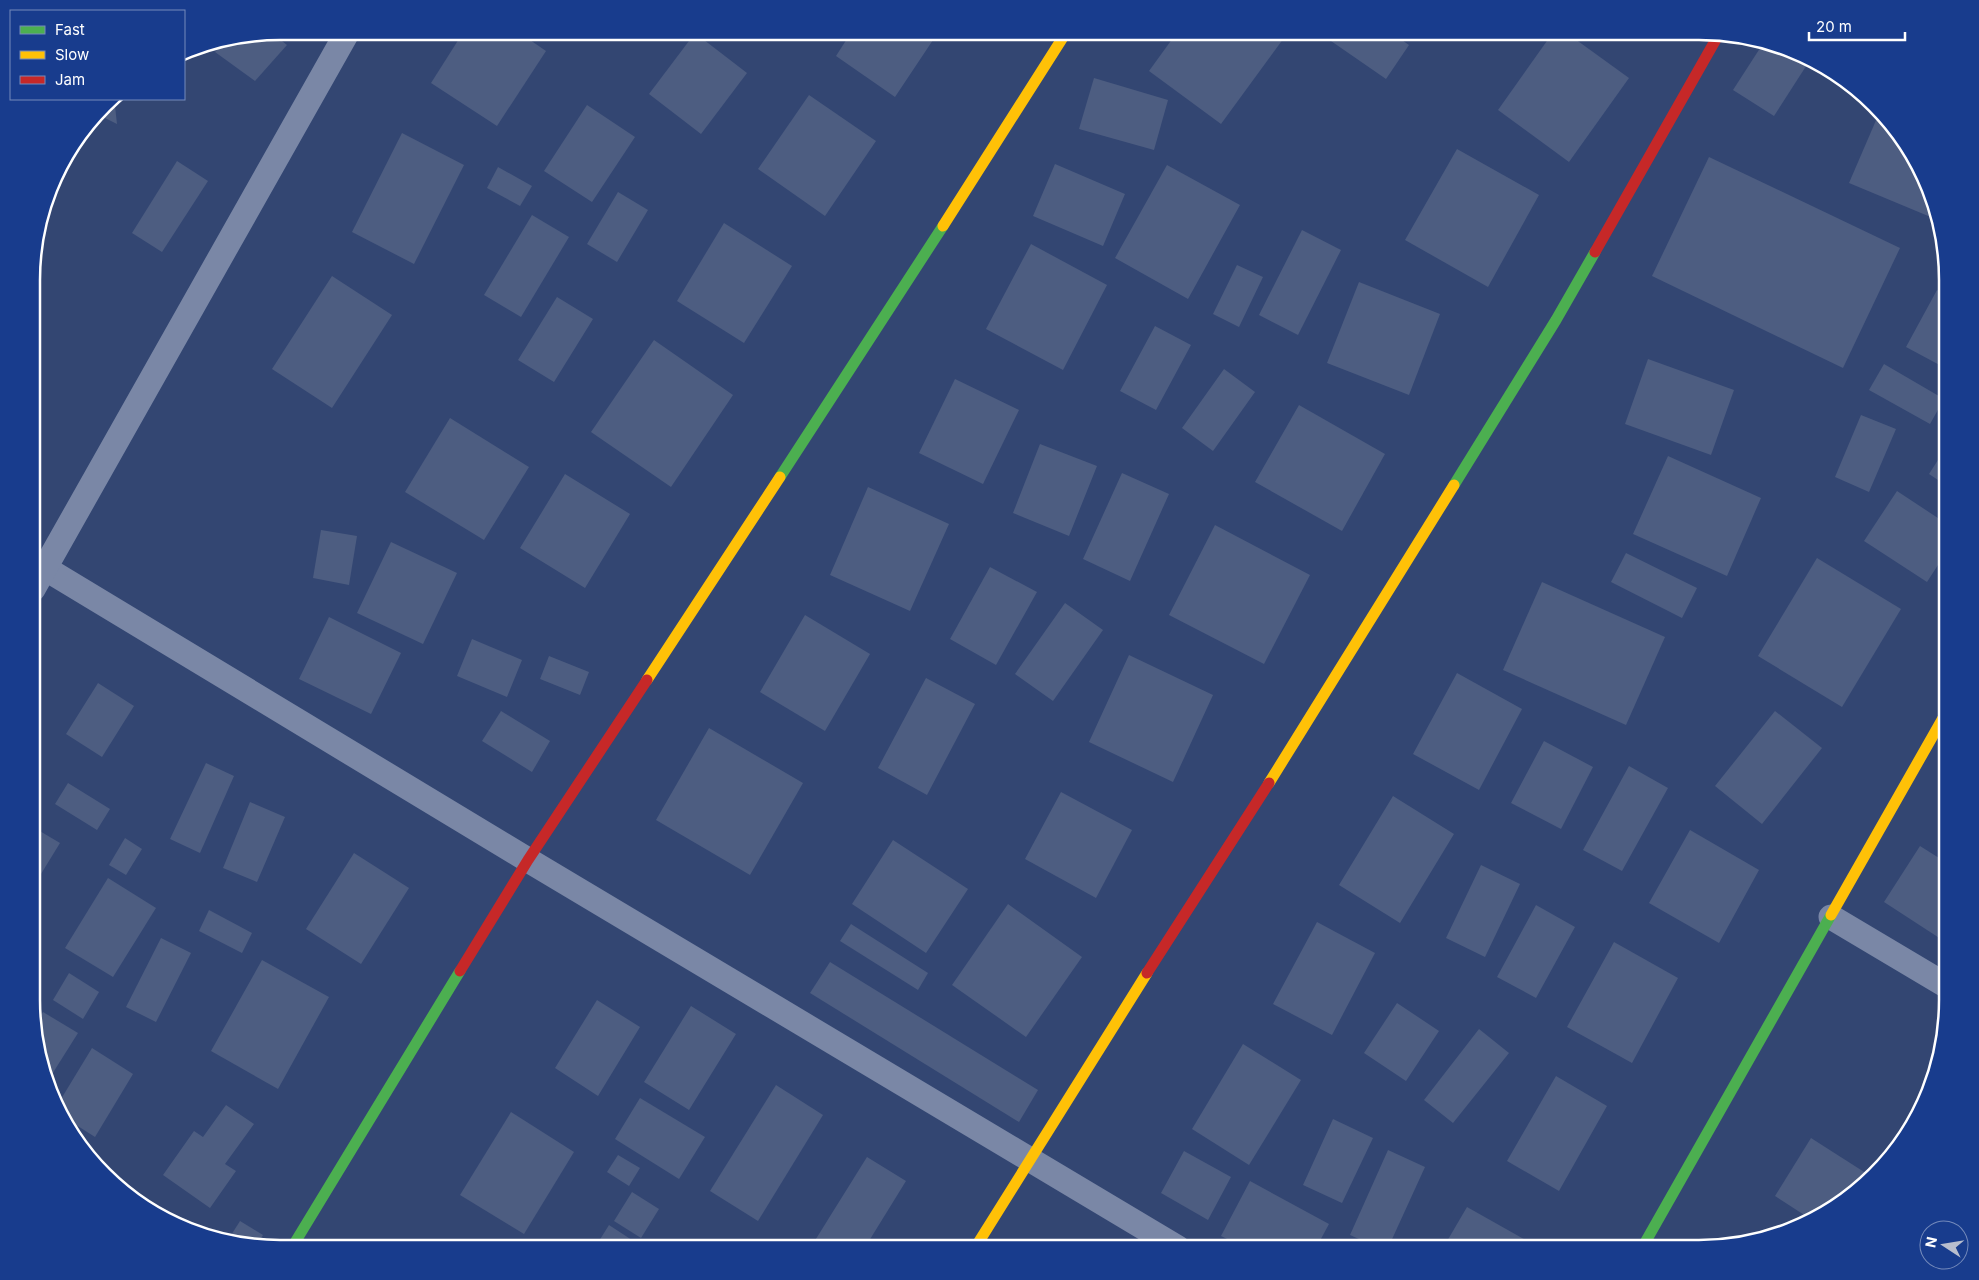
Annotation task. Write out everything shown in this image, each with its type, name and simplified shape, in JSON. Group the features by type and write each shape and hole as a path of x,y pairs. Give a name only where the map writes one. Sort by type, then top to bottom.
{"street":[{"path":"40,568 343,40"},
{"path":"296,1240 528,860 853,367 1062,40"},
{"path":"980,1240 1304,727 1556,320 1714,41"},
{"path":"40,575 528,860 1164,1240"},
{"path":"1647,1240 1939,725"},
{"path":"1831,917 1939,981"}],"building":[{"path":"281,40 287,45 255,81 215,52 219,48 249,42"},
{"path":"458,40 530,40 546,51 497,126 431,83"},
{"path":"690,40 704,40 747,73 701,134 649,94"},
{"path":"846,40 933,40 895,97 836,56"},
{"path":"1171,40 1282,40 1221,124 1149,71"},
{"path":"1402,40 1409,45 1386,79 1331,41"},
{"path":"1548,40 1576,40 1629,78 1569,162 1498,110"},
{"path":"1760,48 1791,58 1806,66 1774,116 1733,90"},
{"path":"1094,78 1168,100 1154,150 1079,129"},
{"path":"809,95 876,141 825,216 758,169"},
{"path":"587,105 635,137 592,202 544,171"},
{"path":"115,106 115,106 117,124 104,117"},
{"path":"1877,119 1907,160 1921,188 1931,217 1849,183"},
{"path":"402,133 464,165 414,264 352,232"},
{"path":"1457,149 1539,195 1488,287 1405,240"},
{"path":"1709,157 1900,248 1843,368 1652,276"},
{"path":"177,161 208,181 162,252 132,233"},
{"path":"1055,164 1125,194 1103,246 1033,216"},
{"path":"1167,165 1240,205 1188,299 1115,258"},
{"path":"498,167 532,186 520,206 487,188"},
{"path":"618,192 648,210 617,262 587,244"},
{"path":"532,215 569,237 521,317 484,295"},
{"path":"724,223 792,266 744,343 677,301"},
{"path":"1302,230 1341,250 1298,335 1259,315"},
{"path":"1031,244 1107,285 1063,370 986,329"},
{"path":"1237,265 1263,277 1239,327 1213,314"},
{"path":"332,276 392,315 332,408 272,369"},
{"path":"1359,282 1440,314 1409,395 1327,363"},
{"path":"1937,290 1939,291 1939,365 1906,347"},
{"path":"557,297 593,319 554,382 518,360"},
{"path":"1155,326 1191,345 1156,410 1120,391"},
{"path":"654,340 733,395 671,487 591,432"},
{"path":"1648,359 1734,390 1711,455 1625,424"},
{"path":"1884,364 1939,396 1939,408 1930,424 1869,390"},
{"path":"1224,369 1255,392 1213,451 1182,428"},
{"path":"955,379 1019,410 983,484 919,453"},
{"path":"1299,405 1385,454 1342,531 1255,482"},
{"path":"1861,415 1896,429 1869,492 1835,477"},
{"path":"450,418 529,467 484,540 405,492"},
{"path":"1040,444 1097,466 1069,536 1013,513"},
{"path":"1668,456 1761,498 1727,576 1633,534"},
{"path":"1939,458 1939,481 1929,474"},
{"path":"1122,473 1169,494 1130,581 1083,559"},
{"path":"565,474 630,514 585,588 520,548"},
{"path":"868,487 949,524 910,611 830,575"},
{"path":"1897,491 1939,519 1939,563 1927,582 1864,541"},
{"path":"1215,525 1310,575 1264,664 1169,615"},
{"path":"321,530 357,536 349,585 313,578"},
{"path":"391,542 457,573 423,644 357,613"},
{"path":"1626,553 1697,588 1682,618 1611,582"},
{"path":"1817,558 1901,609 1842,707 1758,656"},
{"path":"990,567 1037,592 996,665 950,639"},
{"path":"1542,582 1665,637 1626,725 1503,670"},
{"path":"1065,603 1103,630 1053,701 1015,674"},
{"path":"805,615 870,654 825,731 760,692"},
{"path":"329,617 401,653 371,714 299,679"},
{"path":"472,639 522,660 507,697 457,676"},
{"path":"1129,655 1213,695 1173,782 1089,742"},
{"path":"549,656 589,672 580,695 540,679"},
{"path":"1457,673 1522,709 1479,790 1413,754"},
{"path":"926,678 975,704 927,795 878,768"},
{"path":"98,683 134,706 102,757 66,734"},
{"path":"501,711 550,741 532,772 482,741"},
{"path":"1775,711 1822,748 1762,824 1715,786"},
{"path":"709,728 803,783 750,875 656,820"},
{"path":"1544,741 1593,767 1561,829 1511,803"},
{"path":"206,763 234,776 200,853 170,839"},
{"path":"1629,766 1668,788 1622,871 1583,850"},
{"path":"68,783 110,809 97,830 55,804"},
{"path":"1061,792 1132,830 1096,898 1025,859"},
{"path":"1393,796 1454,834 1400,923 1339,885"},
{"path":"250,802 285,817 257,882 223,868"},
{"path":"1690,830 1759,870 1719,943 1649,903"},
{"path":"40,831 60,843 40,876"},
{"path":"125,838 142,849 126,875 109,865"},
{"path":"893,840 968,889 926,953 852,904"},
{"path":"1920,846 1939,858 1939,938 1884,902"},
{"path":"354,853 409,888 361,964 306,929"},
{"path":"1481,865 1520,884 1485,957 1446,938"},
{"path":"108,878 156,908 113,977 65,948"},
{"path":"1008,904 1082,957 1026,1037 952,985"},
{"path":"1536,905 1575,927 1536,998 1497,977"},
{"path":"209,910 252,933 242,953 199,931"},
{"path":"1317,922 1375,953 1332,1035 1273,1004"},
{"path":"851,924 928,973 918,990 840,941"},
{"path":"161,938 191,953 156,1022 126,1007"},
{"path":"1614,942 1678,978 1632,1063 1567,1027"},
{"path":"262,960 329,997 278,1089 211,1051"},
{"path":"830,962 1038,1090 1019,1122 810,993"},
{"path":"69,973 99,992 83,1019 53,1000"},
{"path":"597,1000 640,1027 598,1096 555,1068"},
{"path":"1397,1003 1439,1031 1406,1081 1364,1053"},
{"path":"691,1006 736,1034 689,1110 644,1082"},
{"path":"43,1012 78,1033 52,1074 45,1047 41,1015"},
{"path":"1479,1029 1509,1053 1453,1123 1424,1100"},
{"path":"1243,1044 1301,1080 1249,1165 1192,1129"},
{"path":"92,1048 133,1074 95,1137 74,1124 61,1099"},
{"path":"1556,1076 1607,1106 1559,1191 1507,1161"},
{"path":"776,1085 823,1115 758,1221 710,1191"},
{"path":"640,1098 705,1137 679,1179 615,1139"},
{"path":"226,1105 254,1124 225,1164 236,1171 210,1208 163,1175 194,1131 203,1137"},
{"path":"511,1112 574,1152 524,1234 460,1195"},
{"path":"1333,1119 1373,1138 1342,1203 1303,1185"},
{"path":"1811,1138 1866,1173 1832,1200 1805,1215 1775,1196"},
{"path":"1388,1150 1425,1167 1392,1240 1361,1240 1350,1235"},
{"path":"1184,1151 1231,1177 1208,1220 1161,1193"},
{"path":"618,1155 640,1168 629,1186 607,1172"},
{"path":"867,1157 906,1181 870,1240 815,1240"},
{"path":"1250,1181 1329,1224 1320,1240 1229,1240 1221,1236"},
{"path":"632,1192 659,1209 641,1238 614,1221"},
{"path":"1467,1207 1526,1240 1448,1240"},
{"path":"240,1221 263,1235 261,1239 231,1235"},
{"path":"609,1225 632,1240 600,1240"}],"traffic: fast":[{"path":"780,477 943,226"},
{"path":"1454,485 1556,320 1595,252"},
{"path":"1647,1240 1831,915"},
{"path":"296,1240 460,971"}],"traffic: slow":[{"path":"943,226 1061,40"},
{"path":"647,680 780,477"},
{"path":"1269,783 1454,485"},
{"path":"1831,915 1939,725"},
{"path":"980,1240 1147,973"}],"traffic: jam":[{"path":"1595,252 1715,41"},
{"path":"460,971 528,860 647,680"},
{"path":"1147,973 1269,783"}]}
